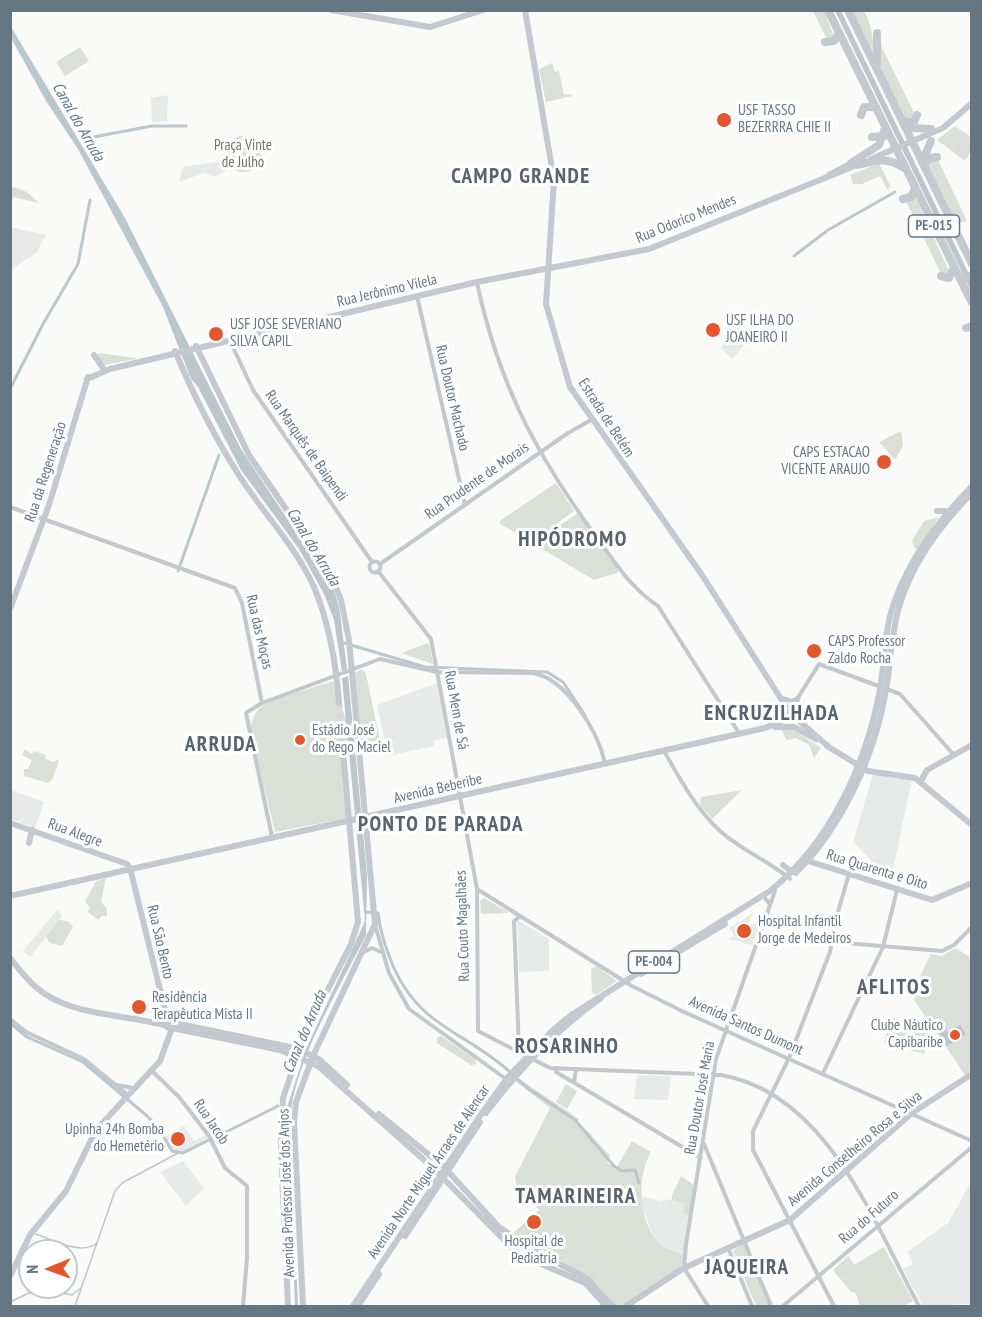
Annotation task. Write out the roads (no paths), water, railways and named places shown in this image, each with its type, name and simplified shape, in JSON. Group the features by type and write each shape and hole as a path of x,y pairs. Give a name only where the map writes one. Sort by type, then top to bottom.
{"highway":[{"name":"PE-015","path":"828,10 897,146 954,267 966,280 972,303"},
{"name":"PE-015","path":"848,10 902,119 909,141 923,164 972,264"},
{"path":"825,42 834,41 839,33"},
{"path":"877,33 878,72"},
{"path":"861,115 864,107 876,107"},
{"path":"902,119 914,122 917,115"},
{"path":"902,119 913,128 931,129"},
{"path":"854,164 879,145 884,136 885,126"},
{"path":"872,137 884,136"},
{"path":"923,164 931,141"},
{"path":"923,164 928,159 937,157"},
{"path":"854,164 880,159 907,170"},
{"path":"903,199 911,197 915,188"},
{"path":"941,276 949,278 954,267"}],"main road":[{"path":"331,10 430,27 483,10"},
{"name":"Estrada de Belém","path":"525,12 554,180 546,298 570,387 702,575 793,716 830,748"},
{"path":"909,141 953,117 972,98"},
{"path":"909,141 948,124 972,103"},
{"name":"Rua Odorico Mendes","path":"548,269 650,249 909,141"},
{"name":"Rua Jerônimo Vilela","path":"176,352 477,282 548,269"},
{"name":"Avenida Professor José dos Anjos","path":"195,348 249,455 330,573 341,600 350,645 349,672 363,818 375,907 374,922 362,954 283,1098 281,1120 288,1306"},
{"path":"88,376 103,368 176,352"},
{"path":"88,376 176,352"},
{"path":"176,352 200,407 239,476 302,565 313,586 331,639 338,675 339,703"},
{"path":"94,355 103,368"},
{"name":"Rua da Regeneração","path":"10,609 44,520 88,376"},
{"name":"Avenida Norte Miguel Arraes de Alencar","path":"883,688 890,619 897,594 921,546 948,511 972,486"},
{"name":"Avenida Norte Miguel Arraes de Alencar","path":"353,1306 508,1079 529,1057 625,981 771,891 808,861 836,823 859,767 883,688 897,615 915,567 938,530 972,493"},
{"path":"937,511 948,511"},
{"name":"Avenida Beberibe","path":"765,728 793,716"},
{"name":"Avenida Beberibe","path":"10,896 765,728 794,728 830,748"},
{"path":"921,781 927,770 972,746"},
{"path":"830,748 859,767 892,777 911,777 921,781 972,825"},
{"name":"Avenida Professor José dos Anjos","path":"303,1306 294,1115 305,1055 358,923 351,820 343,752"},
{"name":"Avenida Norte Miguel Arraes de Alencar","path":"625,981 767,901 823,834 859,767"},
{"name":"Rua Alegre","path":"10,823 127,864 130,868"},
{"path":"29,843 32,830"},
{"name":"Rua Quarenta e Oito","path":"808,861 932,900 972,883"},
{"path":"783,865 790,876"},
{"name":"Rua São Bento","path":"130,868 164,1011 170,1026"},
{"path":"10,958 33,985 53,999 79,1008 305,1055 446,1169 499,1227 531,1249 588,1279 612,1306"},
{"path":"159,1024 163,1021 164,1011"},
{"path":"10,1276 30,1235 66,1191 96,1130 153,1072 167,1042 170,1026"},
{"path":"305,1055 441,1176 518,1254 524,1259 585,1283 606,1306"},
{"name":"Avenida Conselheiro Rosa e Silva","path":"626,1306 684,1268 790,1220 912,1113 972,1074"},
{"name":"Avenida Norte Miguel Arraes de Alencar","path":"358,1306 441,1176"},
{"path":"518,1254 525,1245"},
{"path":"524,1259 526,1252 531,1249"}],"street":[{"path":"477,282 492,345 517,409 540,452 622,572 641,596 657,606 739,733"},
{"name":"Rua Doutor Machado","path":"417,296 465,505"},
{"name":"Rua Marquês de Baipendi","path":"230,340 253,390 372,562 370,569 378,571"},
{"name":"Rua Prudente de Morais","path":"380,564 540,452 591,420"},
{"name":"Rua das Moças","path":"10,507 231,585 238,593 262,703"},
{"path":"372,562 380,564 378,571 431,639 436,668"},
{"path":"272,837 246,713 262,703 382,659 436,668 533,673 548,677 563,688 600,742 605,764"},
{"path":"793,716 800,696 819,664 904,696 954,755"},
{"name":"Rua Mem de Sá","path":"436,668 460,796"},
{"path":"780,697 792,701 800,696"},
{"path":"664,751 696,804 727,836 790,876"},
{"name":"Rua Couto Magalhães","path":"460,796 477,889 477,1029 519,1050"},
{"path":"696,804 699,797"},
{"path":"834,1306 753,1150 753,1131 789,1058 833,942 834,928 849,874"},
{"name":"Avenida Santos Dumont","path":"477,889 625,981 684,1012 972,1141"},
{"path":"824,1073 883,947 898,889"},
{"path":"476,903 481,897 487,897"},
{"name":"Rua Doutor José Maria","path":"684,1268 684,1252 704,1147 714,1074 767,901"},
{"path":"508,909 508,915"},
{"path":"520,917 514,921 519,1050 550,1068 714,1074 739,1078 771,1091 794,1110 847,1170 919,1306"},
{"path":"374,922 381,953 397,990 409,1009 508,1079"},
{"path":"833,942 942,951 951,948 972,927"},
{"path":"362,954 372,948 381,953"},
{"path":"10,1019 26,1032 84,1059 127,1098"},
{"path":"558,1068 556,1072 701,1158"},
{"path":"574,1083 576,1068"},
{"name":"Rua Jacob","path":"153,1072 179,1097 209,1136 225,1168 247,1186 247,1258 243,1306"},
{"path":"113,1083 125,1088 137,1087"},
{"path":"704,1147 771,1306"},
{"name":"Rua do Futuro","path":"783,1306 972,1147"},
{"path":"728,1247 752,1306"},
{"path":"684,1268 708,1306"}],"waterway":[{"name":"Canal do Arruda","path":"88,138 152,126 186,126"},
{"path":"794,256 828,230 895,192"},
{"path":"10,389 43,324 78,264 90,200"},
{"path":"178,571 219,455"},
{"path":"344,643 425,667 547,672 563,682 585,715"},
{"path":"366,912 378,913 393,966 416,1003 430,1016 510,1072"},
{"path":"10,1023 27,1037 83,1062 146,1115 158,1127 172,1151 183,1153 209,1140"},
{"path":"515,1077 575,1120 614,1166 622,1171 635,1170 639,1183"},
{"path":"214,1138 278,1106"},
{"path":"75,1306 115,1191 122,1183 178,1153"},
{"path":"36,1234 76,1247 91,1247 97,1243"},
{"path":"10,1302 29,1293 43,1296 58,1292 72,1295 81,1288"}],"tunnel":[{"path":"339,703 343,751"}],"place":[{"name":"USF TASSO BEZERRRA CHIE II","path":"724,120"},
{"name":"USF ILHA DO JOANEIRO II","path":"713,330"},
{"name":"USF JOSE SEVERIANO SILVA CAPIL","path":"216,334"},
{"name":"CAPS ESTACAO VICENTE ARAUJO","path":"884,462"},
{"name":"CAPS Professor Zaldo Rocha","path":"814,651"},
{"name":"Estádio José do Rego Maciel","path":"300,740"},
{"name":"Hospital Infantil Jorge de Medeiros","path":"744,931"},
{"name":"Residência Terapêutica Mista II","path":"139,1007"},
{"name":"Clube Náutico Capibaribe","path":"955,1035"},
{"name":"Upinha 24h Bomba do Hemetério","path":"178,1139"},
{"name":"Hospital de Pediatria","path":"534,1222"}],"district":[{"name":"CAMPO GRANDE","path":"521,177"},
{"name":"HIPÓDROMO","path":"573,540"},
{"name":"ENCRUZILHADA","path":"772,714"},
{"name":"ARRUDA","path":"221,745"},
{"name":"PONTO DE PARADA","path":"441,825"},
{"name":"AFLITOS","path":"894,988"},
{"name":"ROSARINHO","path":"567,1047"},
{"name":"TAMARINEIRA","path":"576,1197"},
{"name":"JAQUEIRA","path":"747,1268"}],"park label":[{"name":"Praça Vinte de Julho","path":"243,154"}]}
